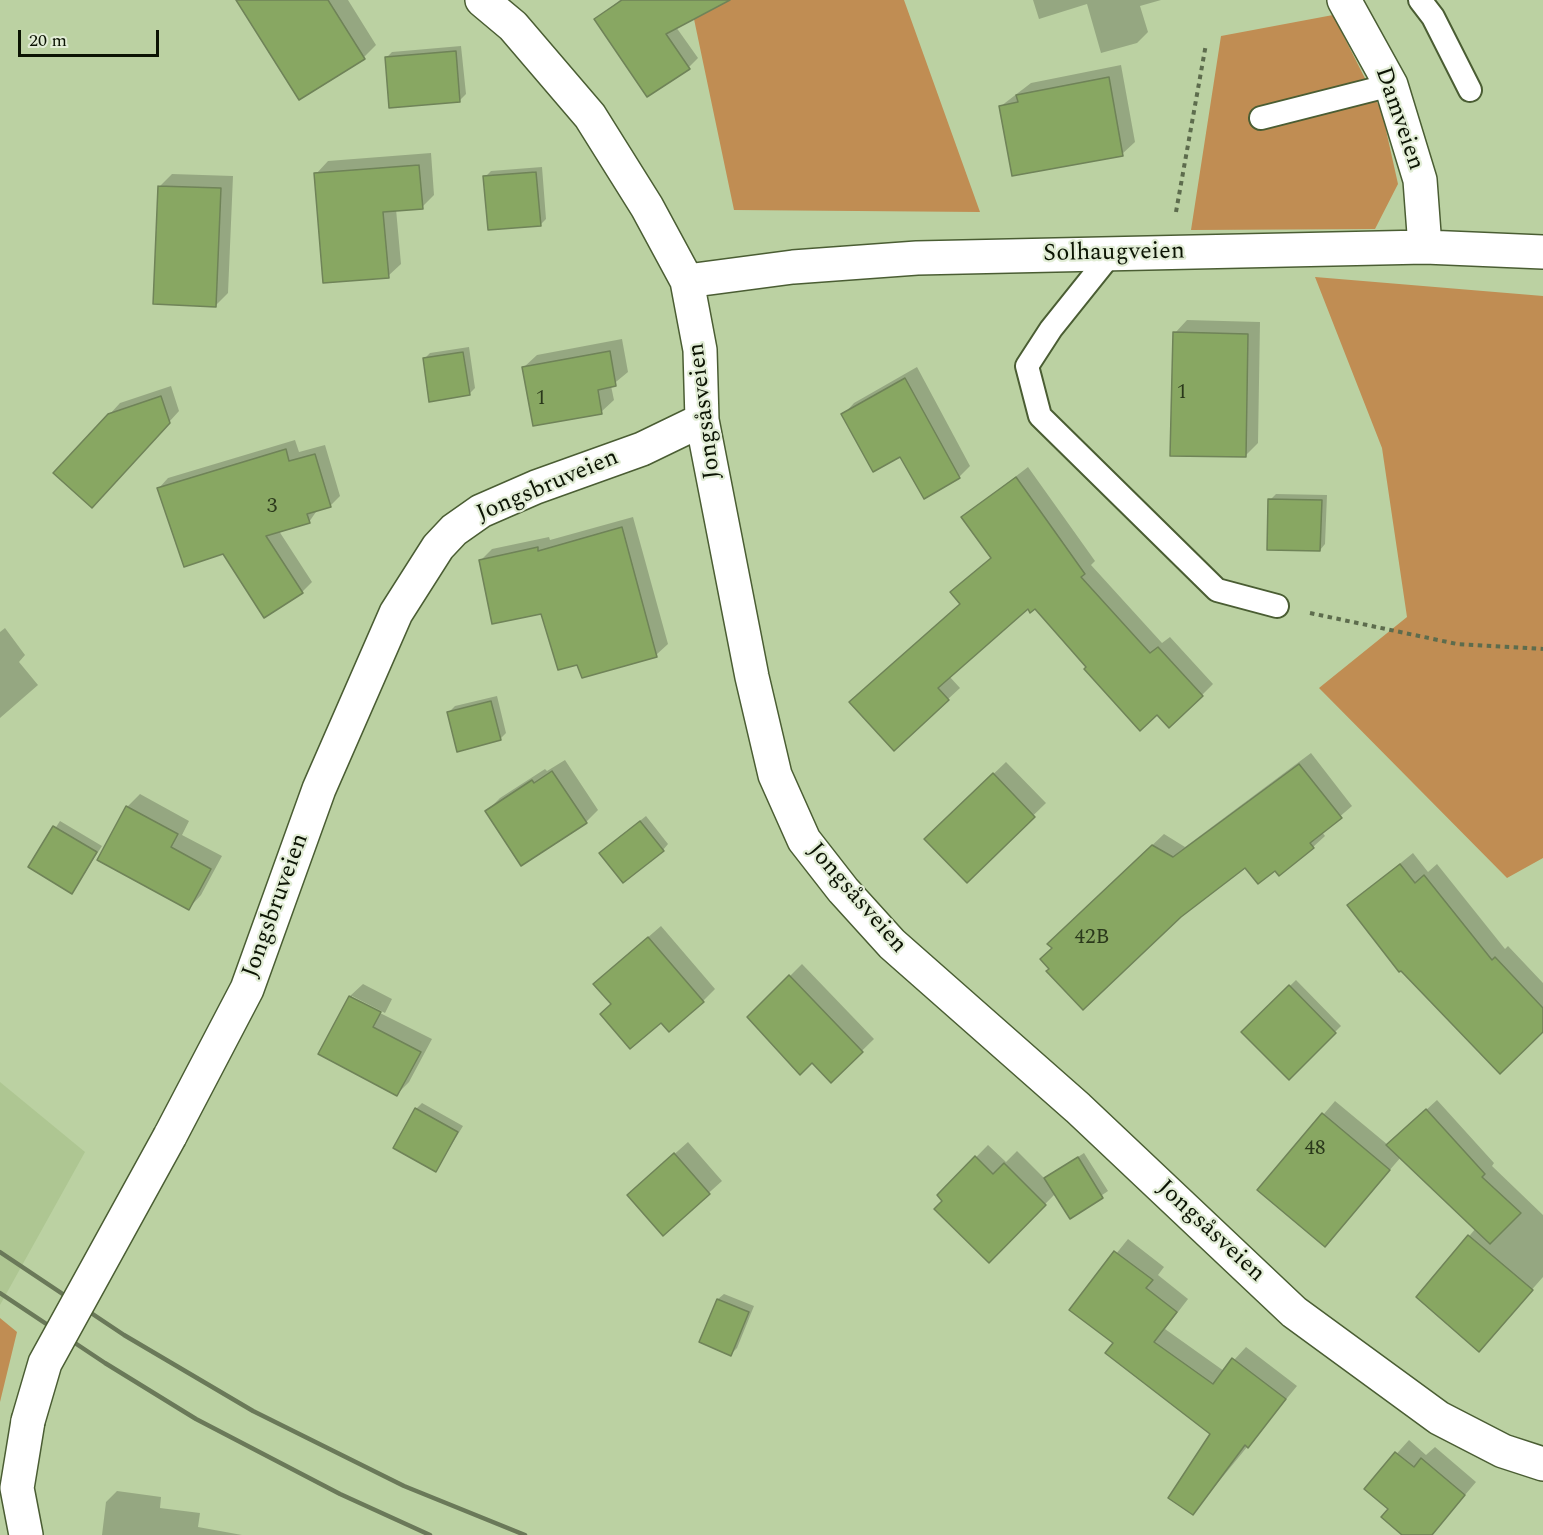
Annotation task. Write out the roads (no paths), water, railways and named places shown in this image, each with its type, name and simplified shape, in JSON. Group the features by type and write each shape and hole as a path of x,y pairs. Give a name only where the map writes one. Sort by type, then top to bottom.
{"street":[{"name":"Jongsåsveien","path":"482,0 513,26 590,116 647,207 687,281 700,350 702,420 752,677 775,775 804,840 843,890 892,944 1078,1108 1294,1312 1438,1418 1503,1451 1543,1464"},
{"name":"Damveien","path":"1344,0 1391,85 1420,180 1425,247"},
{"name":"Solhaugveien","path":"687,281 793,267 917,258 1425,247 1543,252"},
{"name":"Jongsbruveien","path":"26,1535 17,1488 28,1421 45,1363 170,1137 247,988 320,789 396,613 438,547 454,530 481,511 536,487 642,449 702,420"}],"lane":[{"path":"1420,0 1433,17 1470,90"},
{"path":"1261,118 1391,85"},
{"path":"1111,254 1051,329 1027,366 1040,416 1217,590 1277,606"}],"railway":[{"path":"0,1252 124,1335 253,1411 404,1486 525,1535"},
{"path":"0,1293 105,1363 196,1419 340,1494 430,1535"}]}
